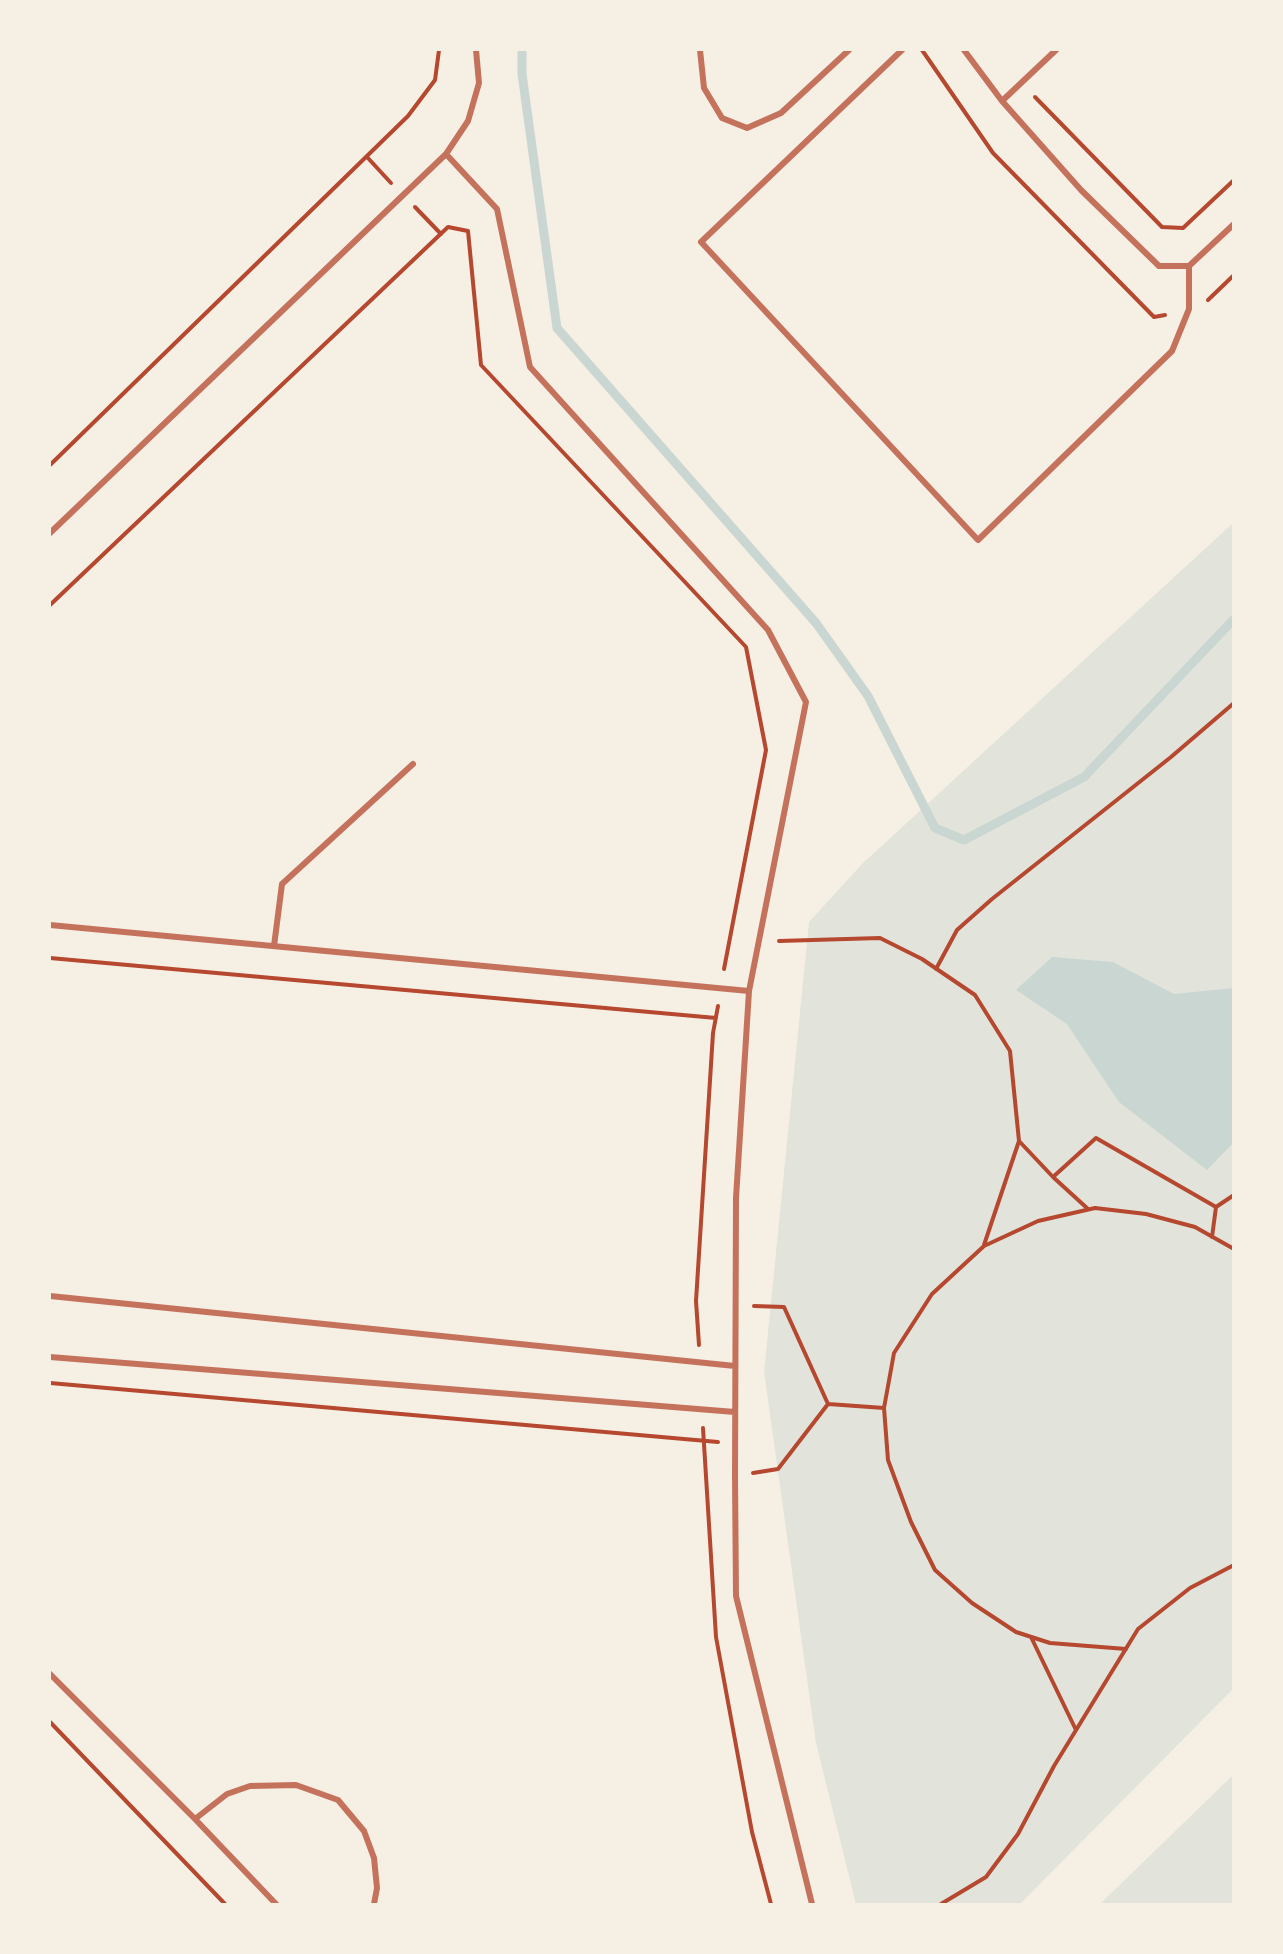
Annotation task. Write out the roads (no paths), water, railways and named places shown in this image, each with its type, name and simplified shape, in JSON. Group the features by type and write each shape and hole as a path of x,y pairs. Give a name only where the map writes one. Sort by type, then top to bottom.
{"street":[{"path":"50,533 446,154 468,121 479,83 476,50"},
{"path":"700,50 704,88 722,118 747,128 781,113 849,50"},
{"path":"902,50 701,242 978,540 1172,351 1189,309 1189,267 1233,224"},
{"path":"964,50 1002,101 1081,190 1159,266 1189,267"},
{"path":"1002,101 1056,50"},
{"path":"446,154 497,209 530,367 768,630 806,702 749,991 736,1198 735,1476 736,1596 812,1905"},
{"path":"273,946 282,884 413,764"},
{"path":"50,925 749,991"},
{"path":"50,1296 735,1366"},
{"path":"50,1357 735,1412"},
{"path":"50,1674 195,1819 276,1905"},
{"path":"195,1819 227,1794 250,1786 296,1785 338,1800 364,1831 374,1857 377,1888 374,1905"}],"waterway":[{"path":"522,50 522,74 557,328 816,623 868,696 935,828 964,840 1084,777 1234,619"}]}
